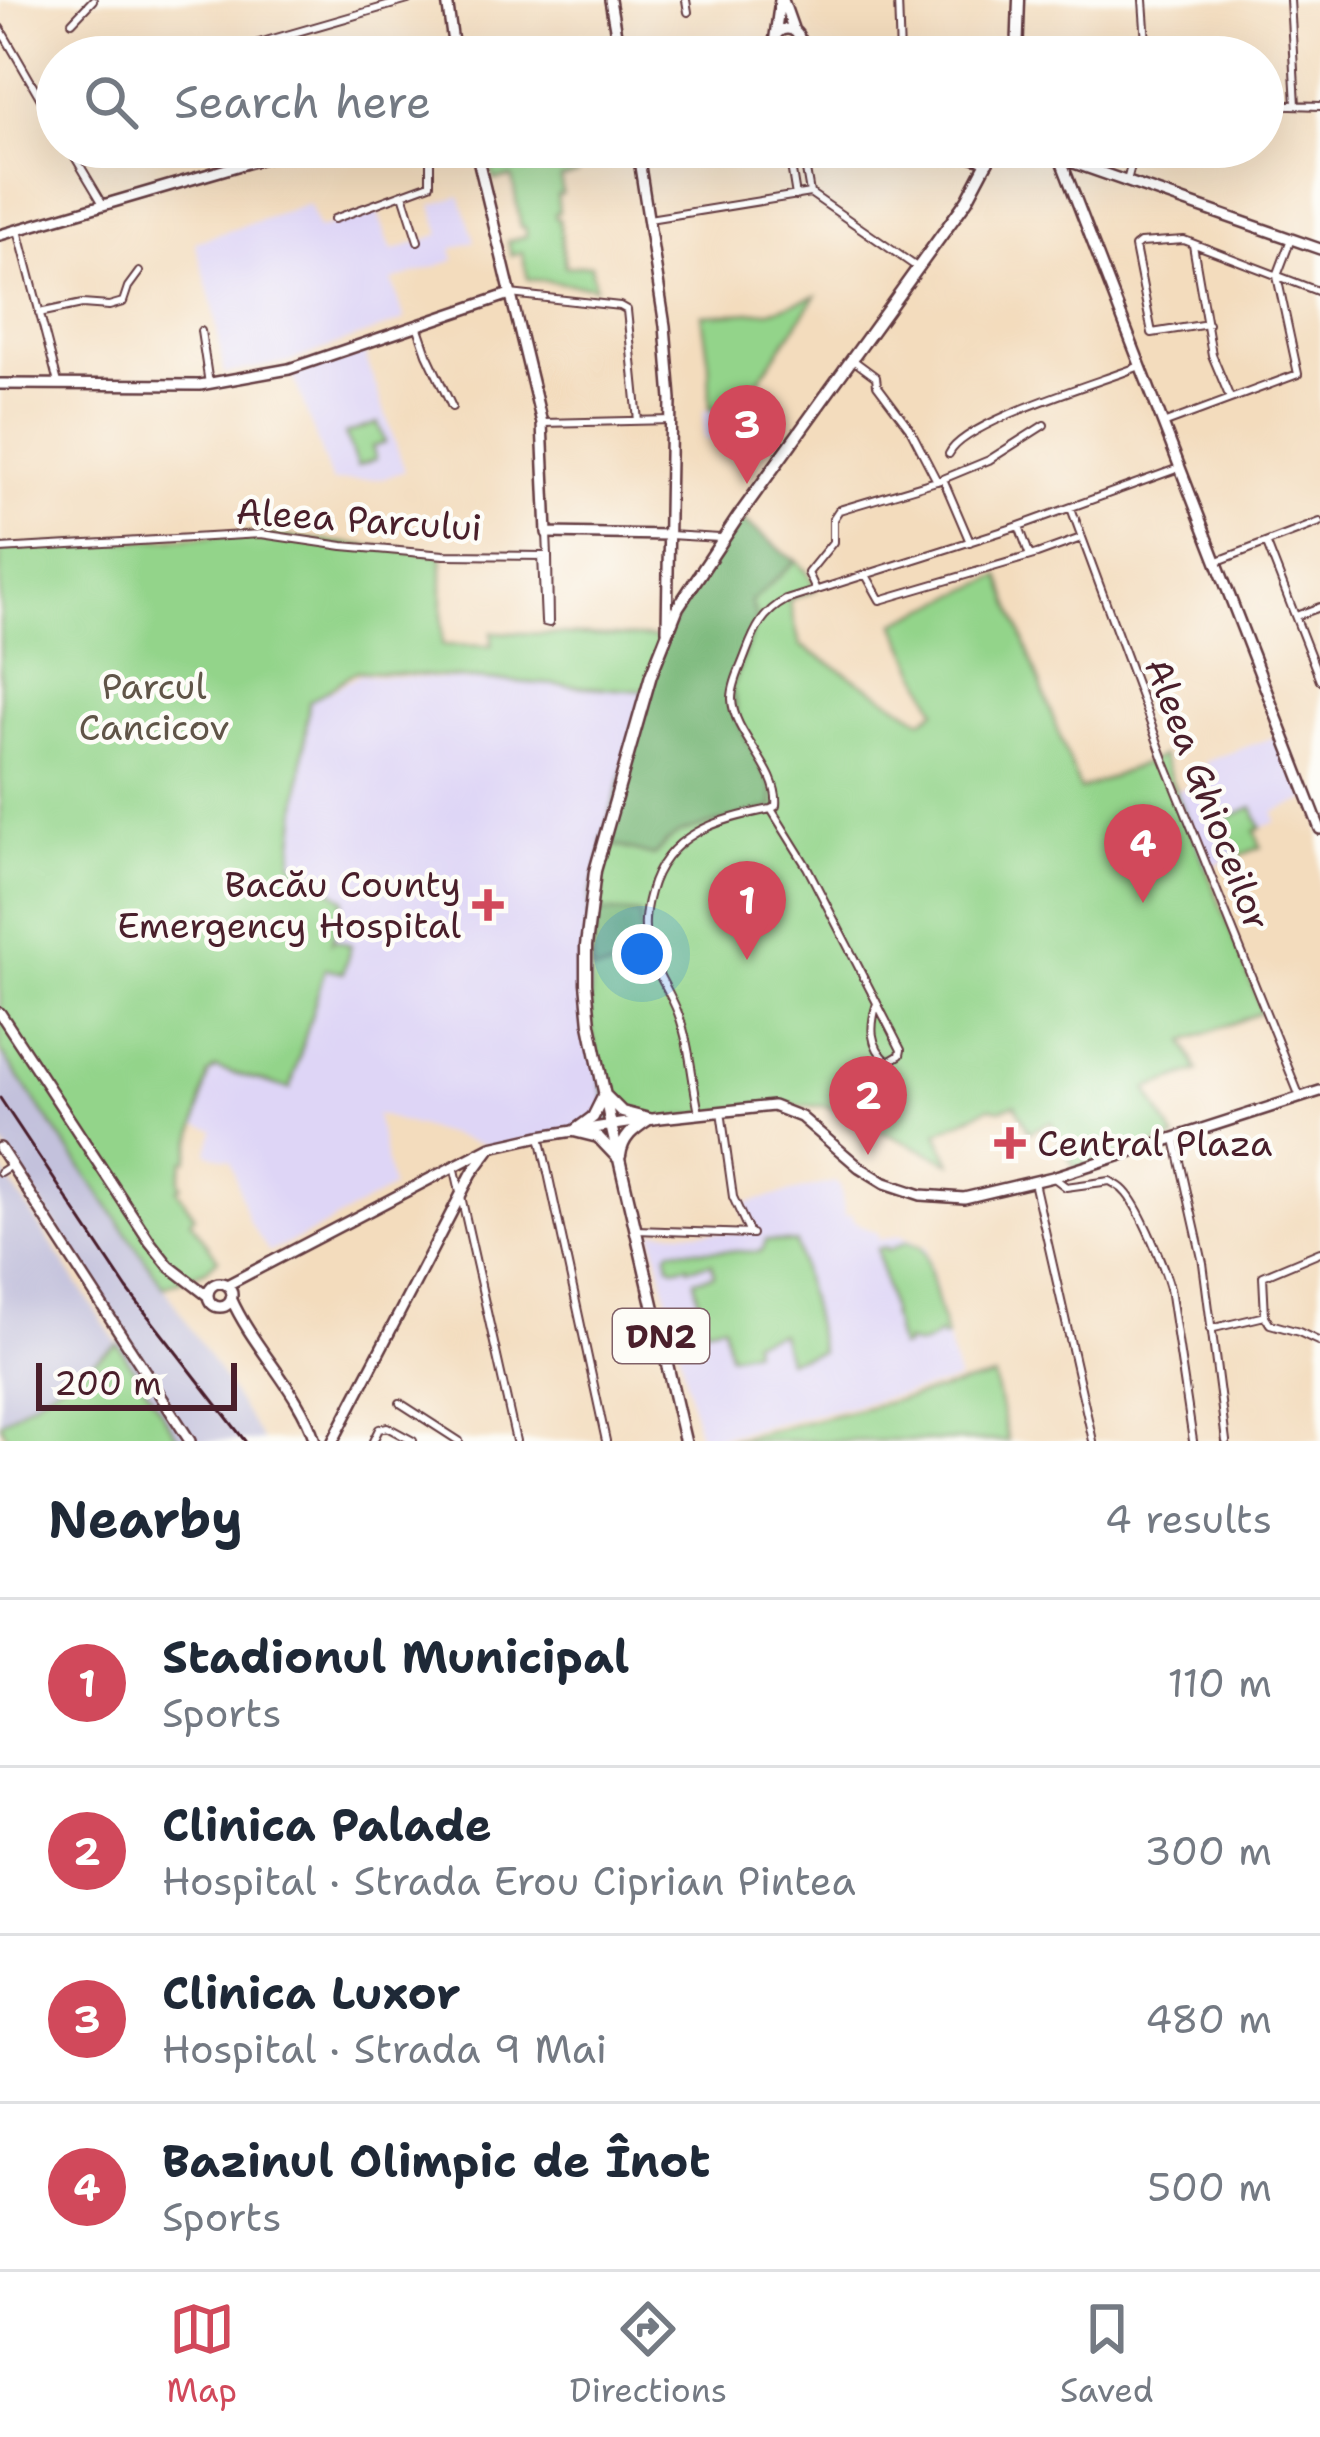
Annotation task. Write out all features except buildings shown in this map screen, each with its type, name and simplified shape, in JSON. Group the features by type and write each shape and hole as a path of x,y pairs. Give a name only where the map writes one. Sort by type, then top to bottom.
{"main road":[{"path":"1018,36 1019,0"},
{"name":"DN2","path":"685,1441 590,1024 586,983 590,898 613,803 665,634 686,594 967,200 985,168"},
{"path":"574,1131 593,1118 604,1094 622,1112 649,1119"},
{"path":"619,1159 628,1135 649,1119"},
{"path":"574,1131 598,1137 619,1159"}],"street":[{"path":"72,22 93,0"},
{"path":"287,36 407,0"},
{"path":"447,0 452,36"},
{"path":"610,0 616,36"},
{"path":"686,0 688,12"},
{"path":"782,0 796,36"},
{"path":"775,36 782,0"},
{"path":"898,0 899,36"},
{"path":"1143,0 1146,36"},
{"path":"1291,0 1296,105"},
{"path":"0,28 36,91"},
{"path":"775,36 786,29 794,32"},
{"path":"1284,105 1320,106"},
{"path":"82,168 103,204"},
{"path":"0,235 229,168"},
{"path":"334,219 430,184 430,168"},
{"path":"480,168 542,423 545,622 550,623 545,556"},
{"path":"640,168 665,326 672,420 665,634"},
{"path":"791,168 796,196"},
{"path":"806,168 810,194"},
{"path":"1064,168 1320,829"},
{"path":"1089,168 1320,249"},
{"path":"1126,181 1130,168"},
{"path":"403,194 418,241"},
{"path":"649,219 810,194 918,268"},
{"path":"18,230 59,386"},
{"path":"1208,324 1152,333 1135,248 1140,243 1181,239 1320,292"},
{"path":"1163,424 1298,374 1277,276 1291,239"},
{"path":"1192,242 1212,355 1229,398"},
{"path":"1197,266 1202,257 1215,251"},
{"path":"39,313 123,302 139,272"},
{"path":"0,384 209,384 289,369 510,294 627,310 638,421"},
{"path":"417,325 452,407"},
{"path":"201,331 209,384"},
{"path":"853,360 876,377 877,386 910,428 970,542"},
{"path":"949,454 958,440 994,420 1140,366"},
{"path":"542,423 672,420"},
{"path":"816,590 808,573 833,542 833,519 839,510 989,460 1044,425"},
{"path":"699,1113 680,1018 646,941 644,919 654,878 679,842 710,824 776,806 774,788 732,704 753,633 765,614 786,600 1019,526 1179,468"},
{"name":"Aleea Ghioceilor","path":"1070,508 1214,889 1300,1097"},
{"path":"1214,562 1320,522"},
{"path":"1019,526 1030,556"},
{"path":"547,533 724,538"},
{"name":"Aleea Parcului","path":"0,549 261,534 444,555 545,556"},
{"path":"866,575 880,600 1081,538"},
{"path":"1267,544 1320,680"},
{"path":"1296,616 1320,607"},
{"path":"771,809 808,867 901,1050 888,1062 871,1033 877,1003"},
{"path":"0,1013 150,1242 179,1274 210,1290"},
{"path":"227,1285 491,1147 540,1136 773,1106 793,1112 885,1183 921,1195 964,1198 1052,1177 1320,1091"},
{"path":"636,1231 752,1234 733,1197 721,1111"},
{"path":"540,1136 606,1441"},
{"path":"1175,1139 1203,1263 1226,1441"},
{"path":"210,1290 220,1282 227,1285 241,1320 315,1438 334,1439 461,1195 491,1147"},
{"path":"0,1148 190,1441"},
{"path":"0,1172 11,1165"},
{"path":"454,1165 516,1439 503,1441"},
{"path":"1052,1177 1066,1187 1110,1181 1128,1195 1135,1208 1170,1288 1193,1441"},
{"path":"1034,1182 1093,1441"},
{"path":"1320,1252 1264,1276 1264,1316 1270,1324 1320,1342"},
{"path":"210,1290 211,1303 241,1320"},
{"path":"220,1307 232,1298"},
{"path":"1210,1329 1264,1316"},
{"path":"400,1403 458,1441"},
{"path":"373,1441 387,1427 413,1441"}],"shaded area":[{"path":"460,196 475,241 452,249 455,260 392,281 405,320 291,361 224,374 213,305 195,242 309,204 318,229 377,210 392,251 441,234 432,205"},
{"path":"362,346 405,471 384,478 332,482 291,370"},
{"path":"703,411 762,417 756,437 742,443 704,439"},
{"path":"360,675 646,690 611,1125 491,1147 376,1114 392,1188 269,1252 248,1220 231,1161 207,1153 214,1130 196,1125 208,1074 215,1068 291,1088 292,862 309,702"},
{"path":"1284,733 1308,799 1274,812 1276,822 1255,830 1261,847 1207,868 1176,791 1211,778 1205,762"},
{"path":"0,1050 164,1287 263,1441 180,1441 118,1344 0,1423 0,1167 117,1343 127,1337 0,1140"},
{"path":"834,1182 840,1185 845,1216 852,1214 853,1221 877,1233 879,1240 900,1235 926,1248 958,1381 700,1441 652,1231 753,1233 742,1209 745,1203"}],"green space":[{"path":"491,168 576,168 577,174 561,178 559,212 555,213 565,267 591,265 595,287 528,279 522,253 511,255 508,241 527,236 512,177 494,180"},
{"path":"816,296 737,412 710,409 702,315 770,311"},
{"path":"378,423 385,443 372,447 376,459 357,466 345,434"},
{"name":"Parcul Cancicov","path":"738,517 808,573 816,590 789,600 800,645 922,720 936,710 895,623 1000,576 1080,790 1162,756 1263,1012 1185,1041 1198,1071 1147,1089 1175,1139 1075,1169 1051,1122 1029,1132 1015,1104 990,1107 937,1133 951,1163 826,1106 773,1106 611,1125 590,1024 590,898 646,691 357,671 309,702 292,862 344,899 332,942 351,945 343,973 325,968 290,1089 215,1068 208,1074 179,1181 182,1185 177,1189 194,1216 190,1220 218,1259 206,1270 164,1287 0,1050 0,548 261,534 442,554 442,645 492,646 492,632 664,638"},
{"path":"738,517 796,561 751,602 757,620 732,687 739,723 772,788 774,807 679,833 654,856 602,842 664,638"},
{"path":"1253,807 1261,828 1255,831 1261,847 1237,857 1223,819"},
{"path":"597,911 640,914 648,962 594,972"},
{"path":"766,1240 796,1243 821,1352 787,1360 780,1333 752,1340 753,1350 729,1355 723,1324 705,1328 694,1280 714,1275 712,1263 689,1268 669,1265 667,1254 672,1249 759,1252"},
{"path":"906,1242 925,1254 946,1337 939,1334 924,1344 905,1342 899,1348 877,1249 886,1247 887,1251"},
{"path":"118,1344 180,1441 8,1441 0,1423"},
{"path":"994,1377 1008,1441 726,1441"}],"railway":[{"path":"0,1098 127,1289 245,1441"}],"place":[{"name":"Clinica Luxor","path":"747,484"},
{"name":"Bazinul Olimpic de Înot","path":"1143,903"},
{"name":"Bacău County Emergency Hospital","path":"488,905"},
{"name":"Stadionul Municipal","path":"747,960"},
{"name":"Central Plaza","path":"1010,1143"},
{"name":"Clinica Palade","path":"868,1155"}]}
